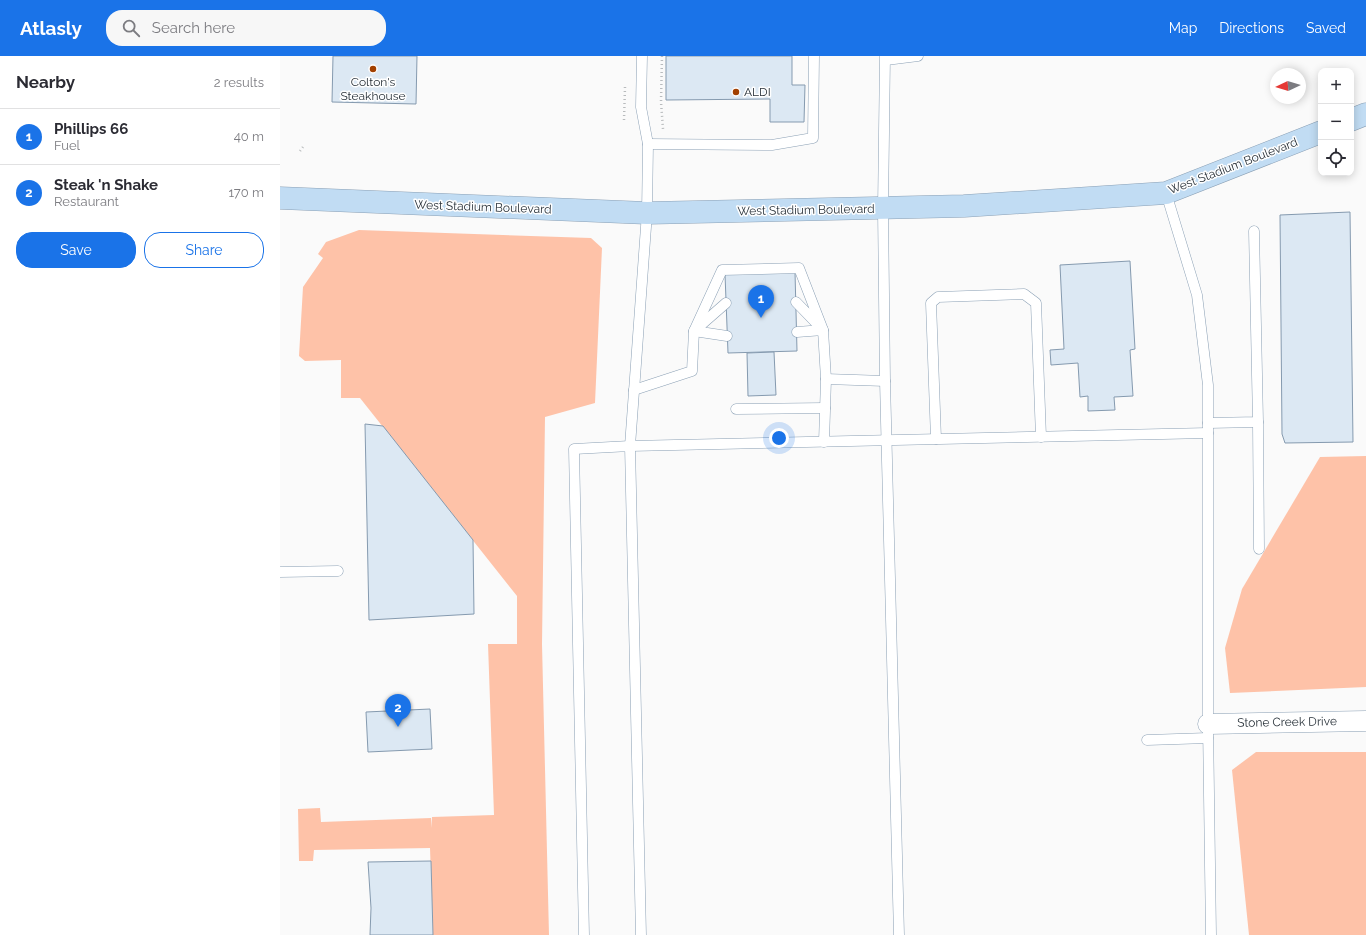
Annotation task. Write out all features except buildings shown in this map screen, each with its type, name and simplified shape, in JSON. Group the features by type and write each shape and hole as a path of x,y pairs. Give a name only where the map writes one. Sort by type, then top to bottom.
{"main road":[{"path":"1354,119 1366,114"},
{"name":"West Stadium Boulevard","path":"280,198 646,213 883,209 964,206 1166,193 1318,133"}],"street":[{"name":"Stone Creek Drive","path":"1208,731 1366,721"}],"lane":[{"path":"641,935 630,446 646,213 648,144 641,107 642,56"},
{"path":"648,144 772,145 812,138 814,56"},
{"path":"899,935 885,381 883,209 886,58 918,56"},
{"path":"1166,193 1197,296 1208,385 1208,731 1211,935"},
{"path":"1254,231 1259,549"},
{"path":"634,390 692,371 694,331 722,270 799,268 823,330 826,379 824,442"},
{"path":"936,439 931,302 938,297 1024,294 1036,303 1041,437"},
{"path":"796,302 823,330"},
{"path":"694,331 726,303"},
{"path":"797,332 823,330"},
{"path":"694,331 727,336"},
{"path":"826,379 885,381"},
{"path":"736,410 825,408"},
{"path":"1208,423 1258,422"},
{"path":"584,935 574,449 630,446 1208,433"},
{"path":"280,572 338,571"},
{"path":"1147,740 1208,731"}],"path":[{"path":"662,56 661,102 665,144"},
{"path":"300,151 304,147"}],"shaded area":[{"path":"359,230 591,238 602,248 595,403 545,417 542,644 549,935 433,935 430,848 314,850 313,861 299,861 298,809 320,808 321,822 431,818 431,828 432,817 494,815 488,644 517,644 517,596 360,398 341,398 341,360 305,361 299,356 303,287 323,258 318,254 326,242"},
{"path":"1366,456 1366,687 1230,693 1225,648 1242,589 1320,457"},
{"path":"1256,752 1366,752 1366,935 1249,935 1232,770"}],"place":[{"name":"Colton's Steakhouse","path":"373,69"},
{"name":"ALDI","path":"736,92"},
{"name":"Phillips 66","path":"761,318"},
{"name":"Steak 'n Shake","path":"398,727"}]}
